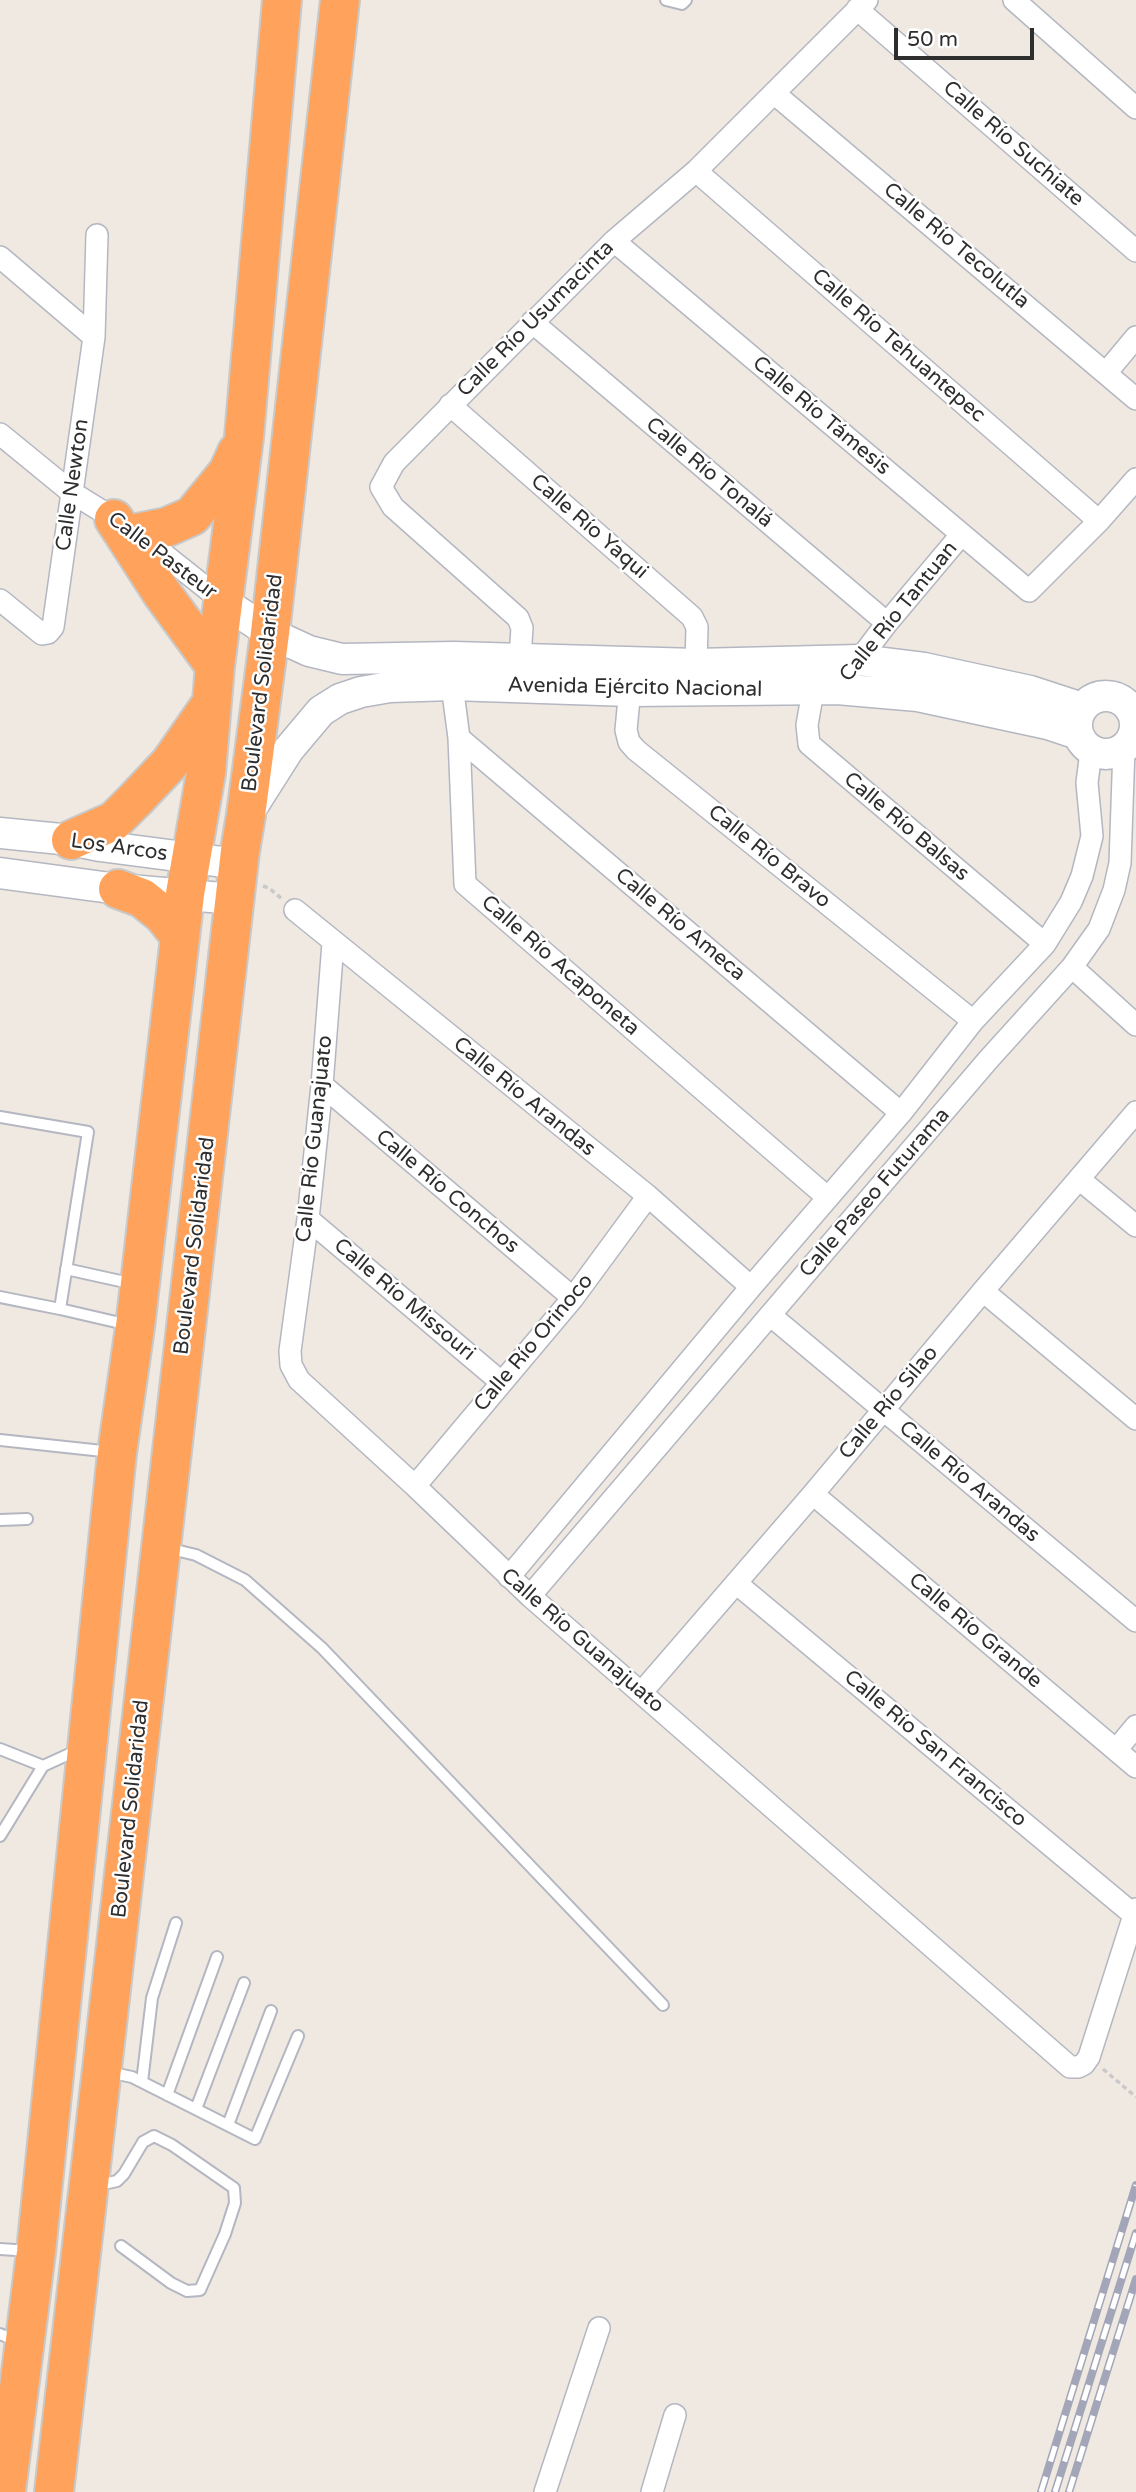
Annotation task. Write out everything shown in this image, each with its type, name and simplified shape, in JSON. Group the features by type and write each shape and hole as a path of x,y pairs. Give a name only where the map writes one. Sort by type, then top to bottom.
{"highway":[{"path":"6,2492 18,2250 87,1746 117,1453 140,1286 185,894 205,773 225,603 244,437 282,0"},
{"name":"Boulevard Solidaridad","path":"54,2492 236,881 270,633 340,0"},
{"path":"214,683 160,592 126,526 167,527 192,516 228,472 244,437"},
{"path":"71,840 114,821 170,763 214,683"},
{"path":"118,889 142,898 163,915 180,936"},
{"path":"161,1108 167,1160 155,1304 157,1314 165,1322 188,1323"}],"main road":[{"name":"Avenida Ejército Nacional","path":"225,603 270,633 309,651 342,659 453,671 631,676 696,664 859,660 924,668 1017,688 1083,731"},
{"name":"Avenida Ejército Nacional","path":"246,815 289,749 321,711 340,699 520,657 693,689 825,690 918,696 1083,731"},
{"path":"1096,697 1114,697 1132,718 1114,754 1102,754 1083,731 1096,697"},
{"name":"Los Arcos","path":"0,833 71,840 190,858 236,881"},
{"name":"Los Arcos","path":"0,873 118,889 185,894 236,881"}],"street":[{"path":"1015,1 1136,108"},
{"name":"Calle Río Usumacinta","path":"520,657 522,628 518,618 393,507 381,487 394,463 531,322 614,241 696,171 862,5"},
{"name":"Calle Río Suchiate","path":"862,5 1136,251"},
{"name":"Calle Río Tecolutla","path":"775,94 1136,399"},
{"name":"Calle Río Tehuantepec","path":"696,171 1099,521"},
{"name":"Calle Newton","path":"0,600 42,634 48,633 53,627 94,337 97,235"},
{"name":"Calle Río Támesis","path":"614,241 1029,591 1099,521"},
{"path":"0,257 94,337"},
{"name":"Calle Río Tonalá","path":"531,322 887,623"},
{"path":"1106,373 1136,337"},
{"name":"Calle Río Yaqui","path":"450,405 692,617 697,627 696,664"},
{"name":"Calle Pasteur","path":"0,434 71,492 126,526 225,603"},
{"path":"1099,521 1136,479"},
{"name":"Calle Río Tantuan","path":"825,690 859,660 961,535"},
{"name":"Calle Río Acaponeta","path":"453,671 466,884 827,1197"},
{"name":"Calle Río Bravo","path":"631,676 626,730 629,741 636,750 973,1021"},
{"name":"Calle Río Balsas","path":"825,690 807,725 809,744 1045,944"},
{"name":"Calle Paseo Futurama","path":"530,1596 958,1095 1072,967 1099,929 1114,890 1128,870 1132,718"},
{"name":"Calle Paseo Futurama","path":"509,1577 827,1197 901,1113 973,1021 1045,944 1072,902 1092,836 1083,731"},
{"name":"Calle Río Ameca","path":"459,738 901,1113"},
{"name":"Calle Río Arandas","path":"295,910 648,1196 751,1287"},
{"name":"Calle Río Guanajuato","path":"333,943 308,1219 290,1351 291,1366 299,1380 530,1596 1062,2062 1070,2067 1078,2067 1089,2057"},
{"path":"1072,967 1136,1025"},
{"path":"934,1072 958,1095"},
{"name":"Calle Río Conchos","path":"322,1085 573,1298"},
{"name":"Calle Río Silao","path":"641,1693 1136,1112"},
{"path":"1079,1179 1136,1227"},
{"name":"Calle Río Orinoco","path":"415,1486 573,1298 648,1196"},
{"name":"Calle Río Missouri","path":"308,1219 501,1382"},
{"path":"788,1246 811,1267"},
{"path":"983,1290 1136,1419"},
{"path":"728,1315 752,1336"},
{"name":"Calle Río Arandas","path":"770,1315 1136,1621"},
{"name":"Calle Río Grande","path":"813,1494 1136,1767"},
{"name":"Calle Río San Francisco","path":"736,1583 1135,1912"},
{"path":"1116,1750 1136,1726"},
{"path":"1089,2057 1135,1912"},
{"path":"545,2492 599,2328"},
{"path":"652,2492 675,2415"}],"lane":[{"path":"666,0 682,4 686,0"},
{"path":"0,1117 88,1132 60,1309"},
{"path":"66,1269 140,1286"},
{"path":"0,1297 135,1326"},
{"path":"0,1440 117,1453"},
{"path":"0,1520 27,1519"},
{"path":"161,1546 196,1555 245,1580 322,1648 663,2005"},
{"path":"0,1836 43,1766 87,1746"},
{"path":"0,1749 43,1766"},
{"path":"142,2082 152,1998 176,1923"},
{"path":"167,2095 217,1957"},
{"path":"196,2109 244,1983"},
{"path":"228,2125 271,2011"},
{"path":"102,2071 132,2077 255,2139 298,2036"},
{"path":"89,2181 117,2181 144,2142 155,2136 234,2189 235,2203 225,2234 200,2290 187,2291 171,2283 121,2246"}],"path":[{"path":"236,881 269,888 295,910"},
{"path":"1089,2057 1136,2097"}],"railway":[{"path":"1041,2492 1136,2185"},
{"path":"1055,2492 1136,2233"},
{"path":"1069,2492 1136,2279"}]}
